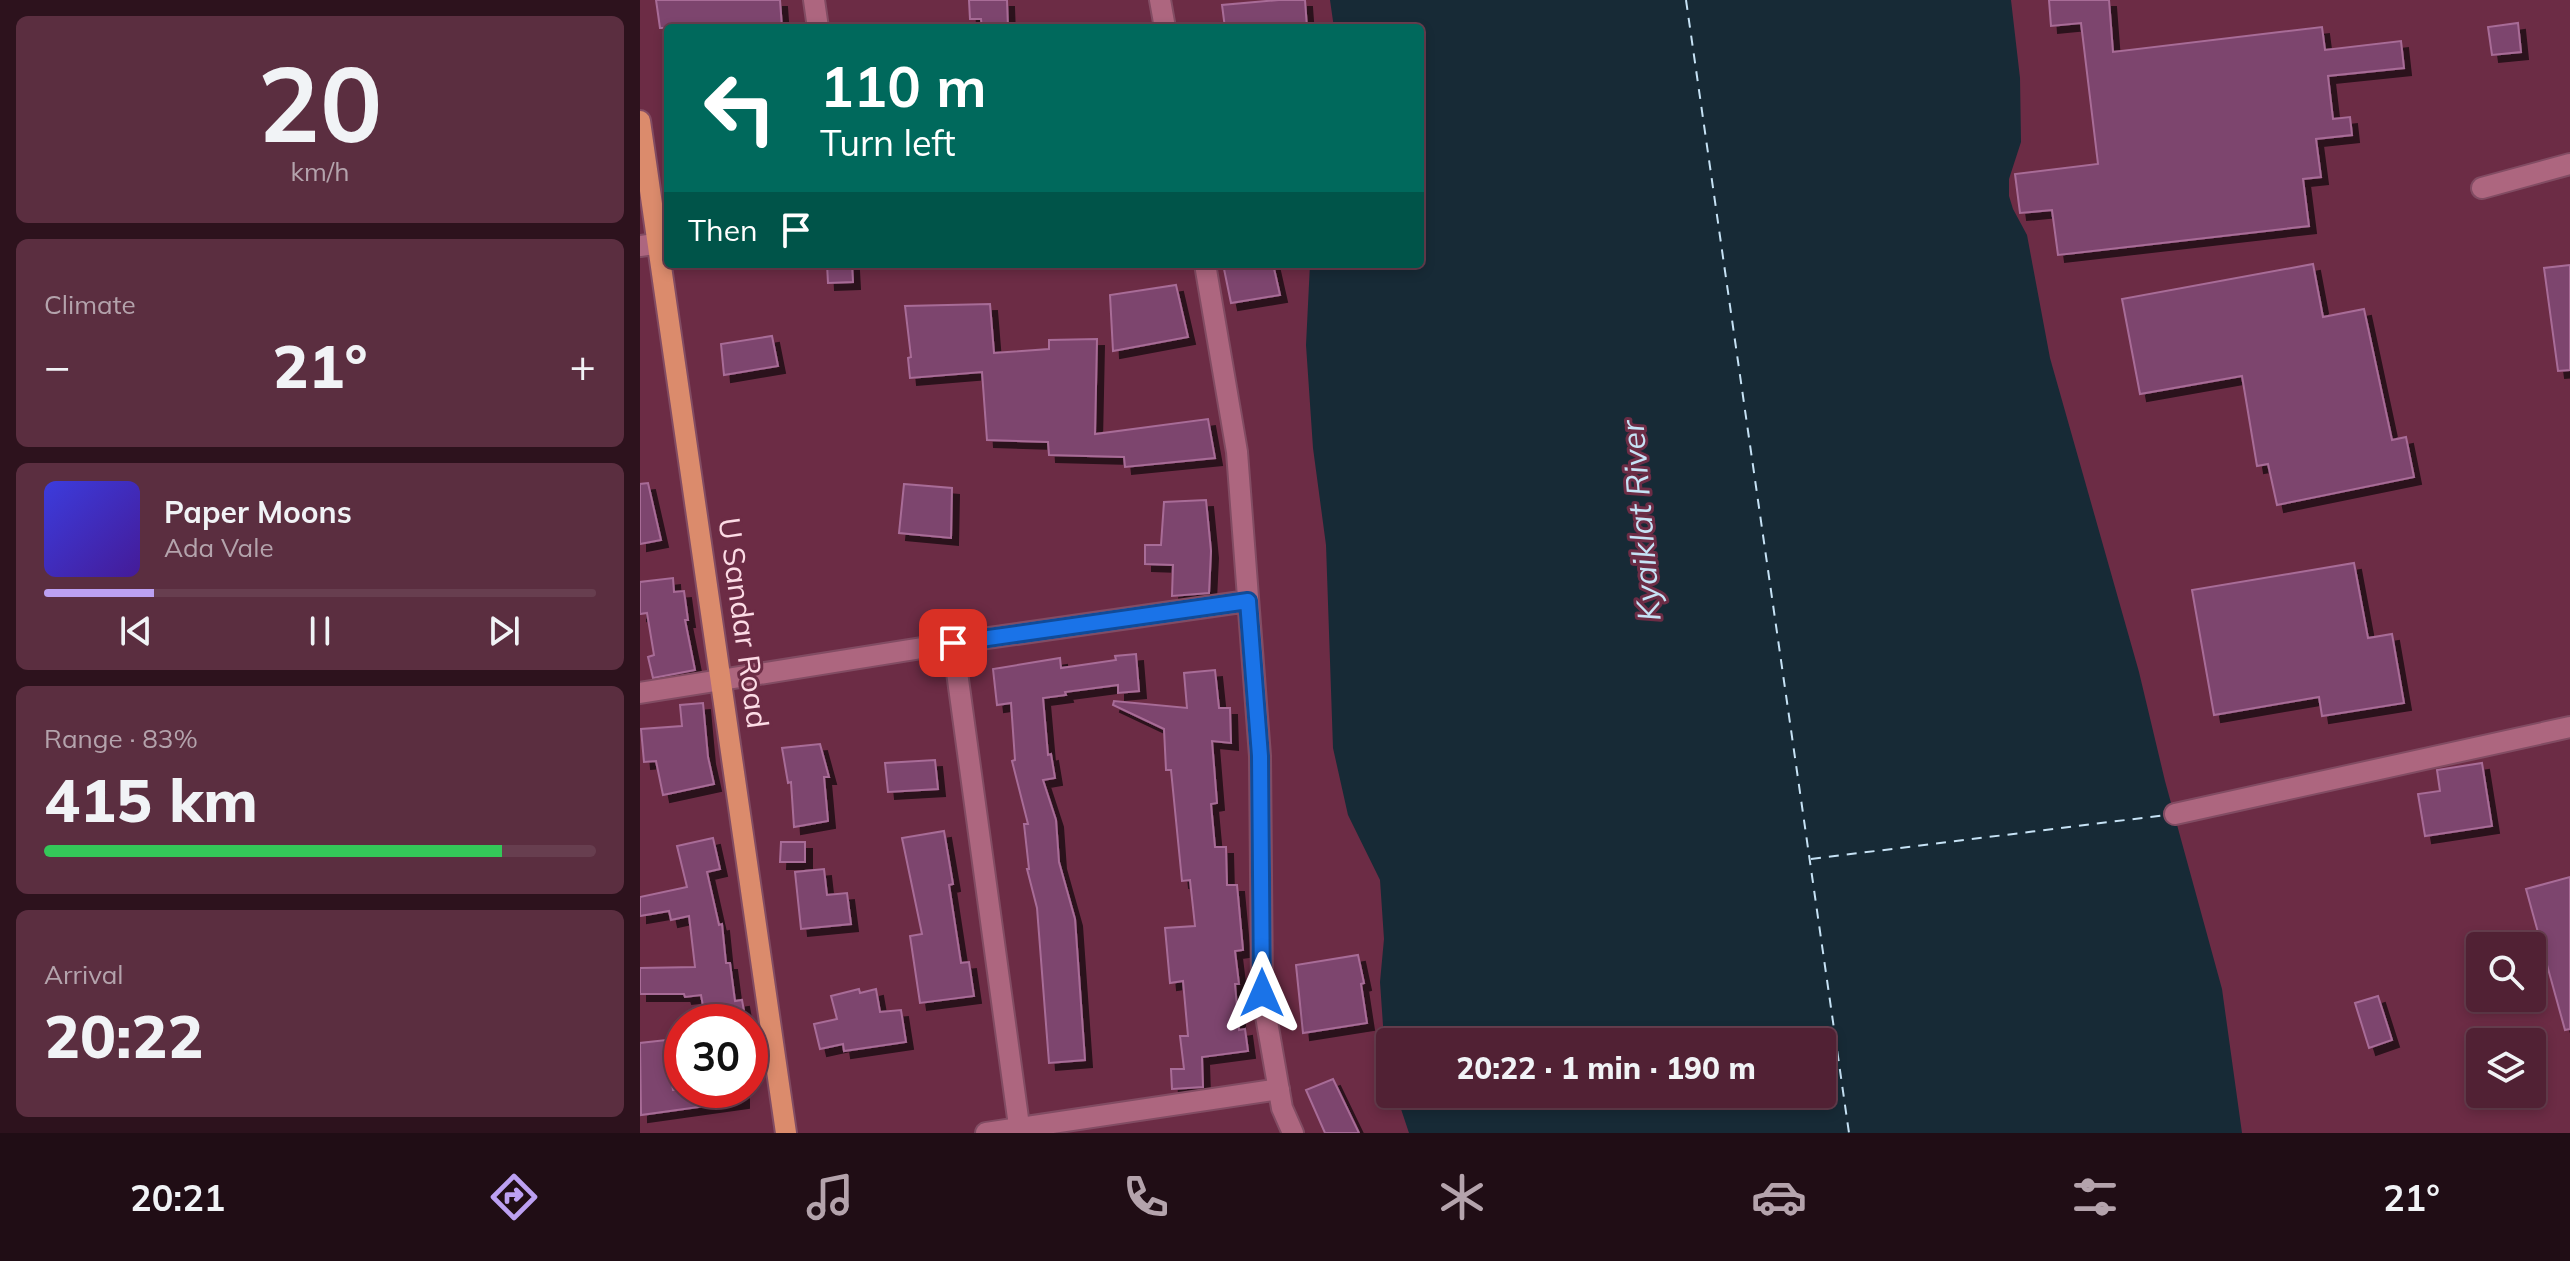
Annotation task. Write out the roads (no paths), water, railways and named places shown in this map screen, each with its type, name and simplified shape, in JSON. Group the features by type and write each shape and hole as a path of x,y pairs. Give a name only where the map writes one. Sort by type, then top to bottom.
{"main road":[{"name":"U Sandar Road","path":"640,121 655,244 786,1133"}],"street":[{"path":"814,0 817,24"},
{"path":"1160,0 1164,24"},
{"path":"2482,188 2570,164"},
{"path":"1206,268 1237,452 1260,756 1262,993 1282,1108 1293,1133"},
{"path":"640,693 953,643 1248,601"},
{"path":"953,643 1019,1131"},
{"path":"2175,814 2570,727"},
{"path":"986,1133 1019,1131 1279,1089"}],"water":[{"name":"Kyaiklat River","path":"1330,0 2011,0 2020,78 2021,142 2009,179 2009,196 2027,235 2050,358 2139,672 2165,781 2222,989 2242,1133 1409,1133 1401,1108 1836,1108 1836,1028 1383,1028 1380,982 1384,939 1380,880 1348,815 1333,748 1326,545 1313,448 1306,345 1310,268 1424,268 1424,24 1333,24"}]}
